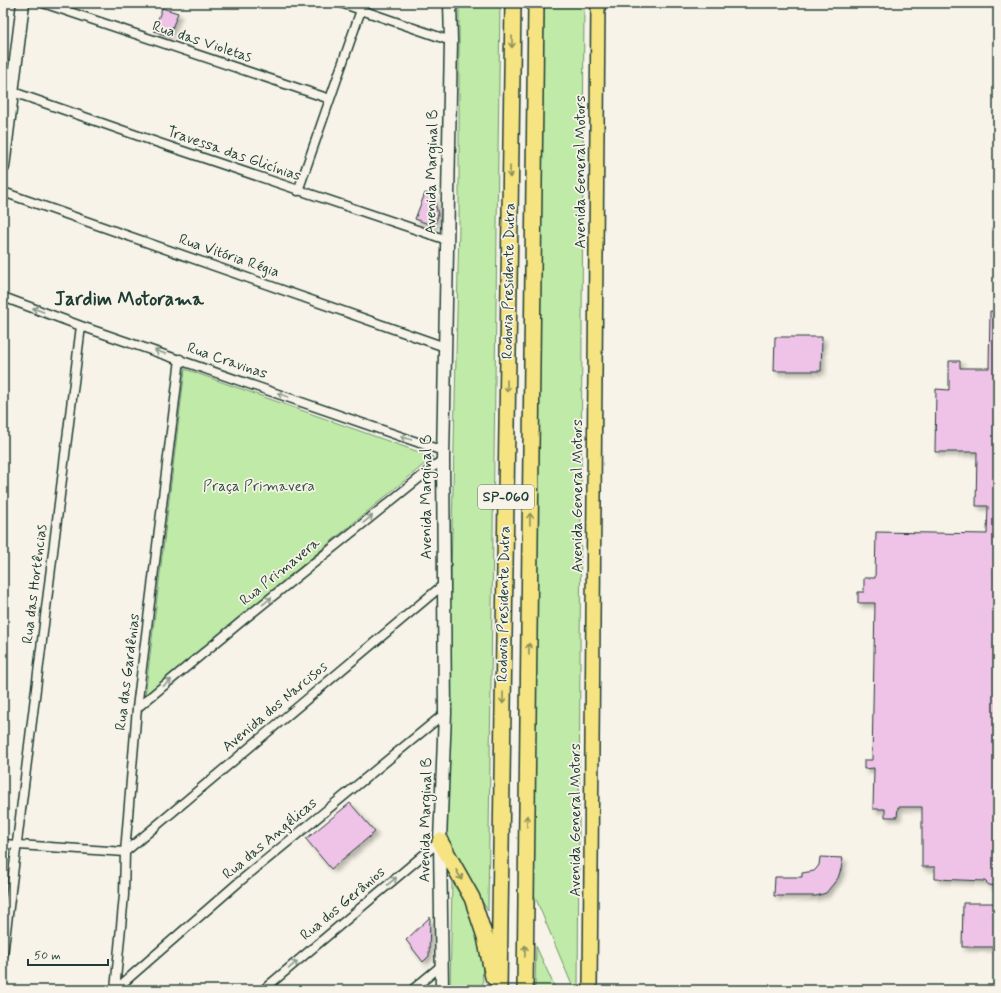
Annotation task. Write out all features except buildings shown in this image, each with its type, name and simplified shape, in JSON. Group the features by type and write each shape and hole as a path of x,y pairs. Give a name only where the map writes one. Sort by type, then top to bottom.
{"highway":[{"name":"Rodovia Presidente Dutra","path":"499,990 513,3"},
{"name":"Rodovia Presidente Dutra","path":"525,990 536,3"},
{"path":"440,841 472,898 485,937 496,990"}],"main road":[{"name":"Avenida General Motors","path":"590,990 598,3"}],"street":[{"path":"3,167 24,3"},
{"name":"Rua das Violetas","path":"43,3 330,99"},
{"path":"341,3 451,41"},
{"name":"Avenida Marginal B","path":"442,990 440,841 444,713 443,455 451,41 450,3"},
{"path":"298,191 361,10"},
{"name":"Travessa das Glicínias","path":"13,92 298,191 447,240"},
{"name":"Rua Vitória Régia","path":"3,192 445,348"},
{"name":"Rua Cravinas","path":"3,297 81,326 180,359 443,455"},
{"name":"Rua das Hortências","path":"3,955 81,326"},
{"name":"Rua das Gardênias","path":"115,990 124,895 125,852 137,708 180,359"},
{"name":"Rua Primavera","path":"137,708 443,455"},
{"name":"Avenida dos Narcisos","path":"125,852 444,584"},
{"name":"Rua das Angélicas","path":"115,990 238,882 444,713"},
{"name":"Rua dos Gerânios","path":"263,990 440,841"},
{"path":"3,844 125,852"},
{"path":"412,990 442,965"}],"green space":[{"path":"459,3 500,3 488,911 455,856 445,835 459,227"},
{"path":"544,3 584,3 578,990 574,990 533,892"},
{"name":"Praça Primavera","path":"185,369 433,457 145,696"},
{"path":"452,882 466,903 482,953 483,990 450,990"},
{"path":"536,946 556,990 535,990"}],"district":[{"name":"Jardim Motorama","path":"129,299"}]}
